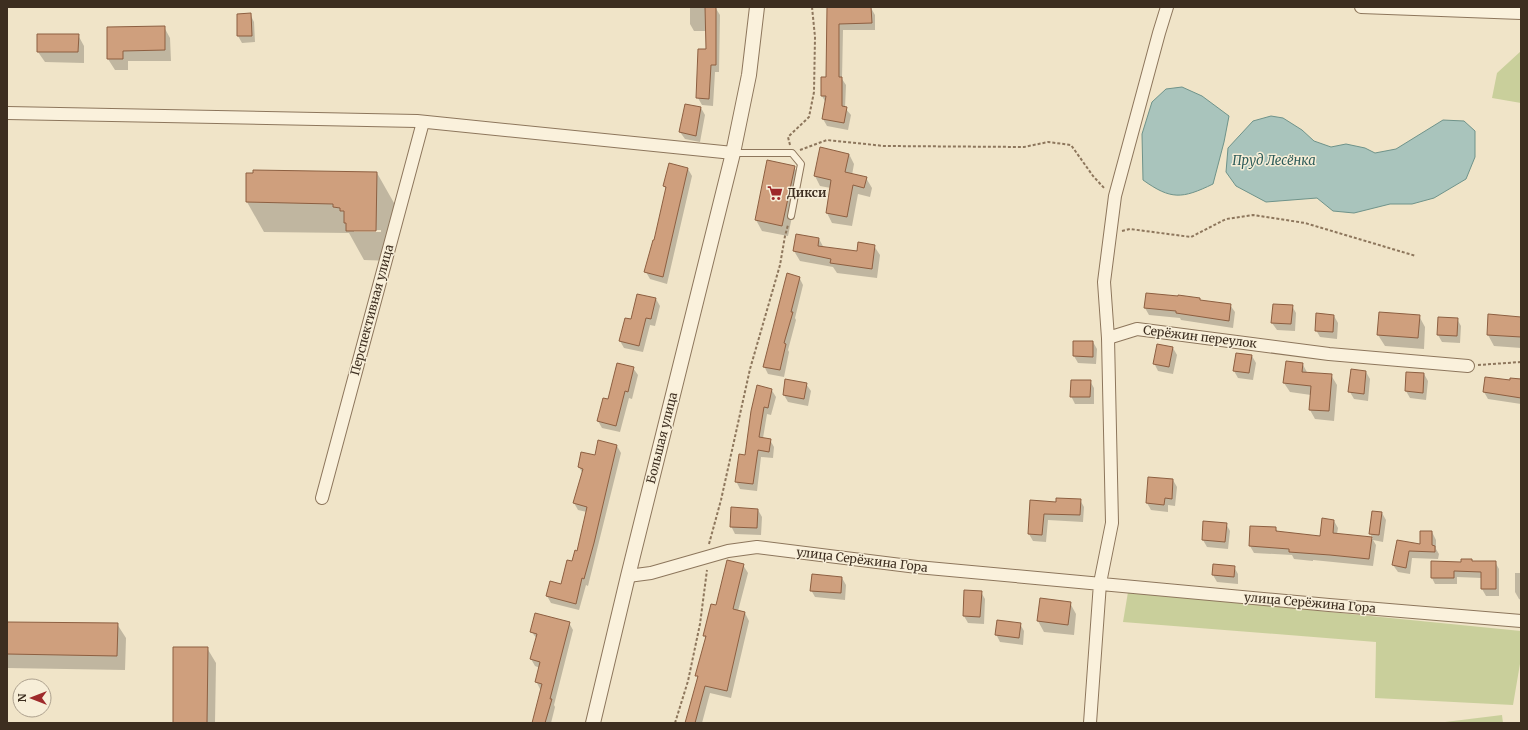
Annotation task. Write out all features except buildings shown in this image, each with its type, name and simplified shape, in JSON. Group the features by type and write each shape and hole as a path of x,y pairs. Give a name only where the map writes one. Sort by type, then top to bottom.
{"street":[{"name":"Большая улица","path":"593,723 733,153 749,75 757,7"},
{"path":"1090,723 1100,583 1112,523 1108,338 1104,282 1115,196 1167,7"},
{"path":"1361,7 1521,13"},
{"path":"7,113 423,122 733,153"},
{"name":"Перспективная улица","path":"322,498 423,122"},
{"name":"Серёжин переулок","path":"1108,338 1137,329 1329,354 1468,366"},
{"name":"улица Серёжина Гора","path":"628,576 651,573 728,551 757,547 916,567 1521,621"}],"lane":[{"path":"733,153 792,153 801,164 791,216"}],"path":[{"path":"792,153 788,137 809,116 814,92 815,37 812,7"},
{"path":"808,147 826,140 892,146 1024,147 1048,142 1071,145 1093,176 1108,193 1115,196"},
{"path":"1110,236 1130,229 1191,237 1226,219 1253,215 1305,223 1416,256"},
{"path":"709,546 721,500 750,369 780,266 785,236 791,216"},
{"path":"1468,366 1521,362"},
{"path":"675,723 688,681 700,624 708,565"}],"green space":[{"path":"1521,51 1521,103 1492,98 1497,73"},
{"path":"1128,592 1521,631 1521,658 1513,705 1375,698 1376,642 1123,622"},
{"path":"1502,715 1503,723 1437,723"}],"water":[{"name":"Пруд Лесёнка","path":"1182,87 1202,96 1229,116 1213,184 1193,193 1177,195 1161,191 1143,180 1142,134 1152,102 1166,89"},
{"name":"Пруд Лесёнка","path":"1271,116 1283,118 1302,130 1314,141 1331,147 1346,144 1365,148 1375,153 1396,149 1443,120 1464,121 1475,131 1475,157 1466,179 1434,198 1412,204 1390,204 1354,213 1333,211 1317,198 1266,202 1236,186 1226,172 1228,148 1253,121"}],"place":[{"name":"Дикси","path":"775,193"}]}
